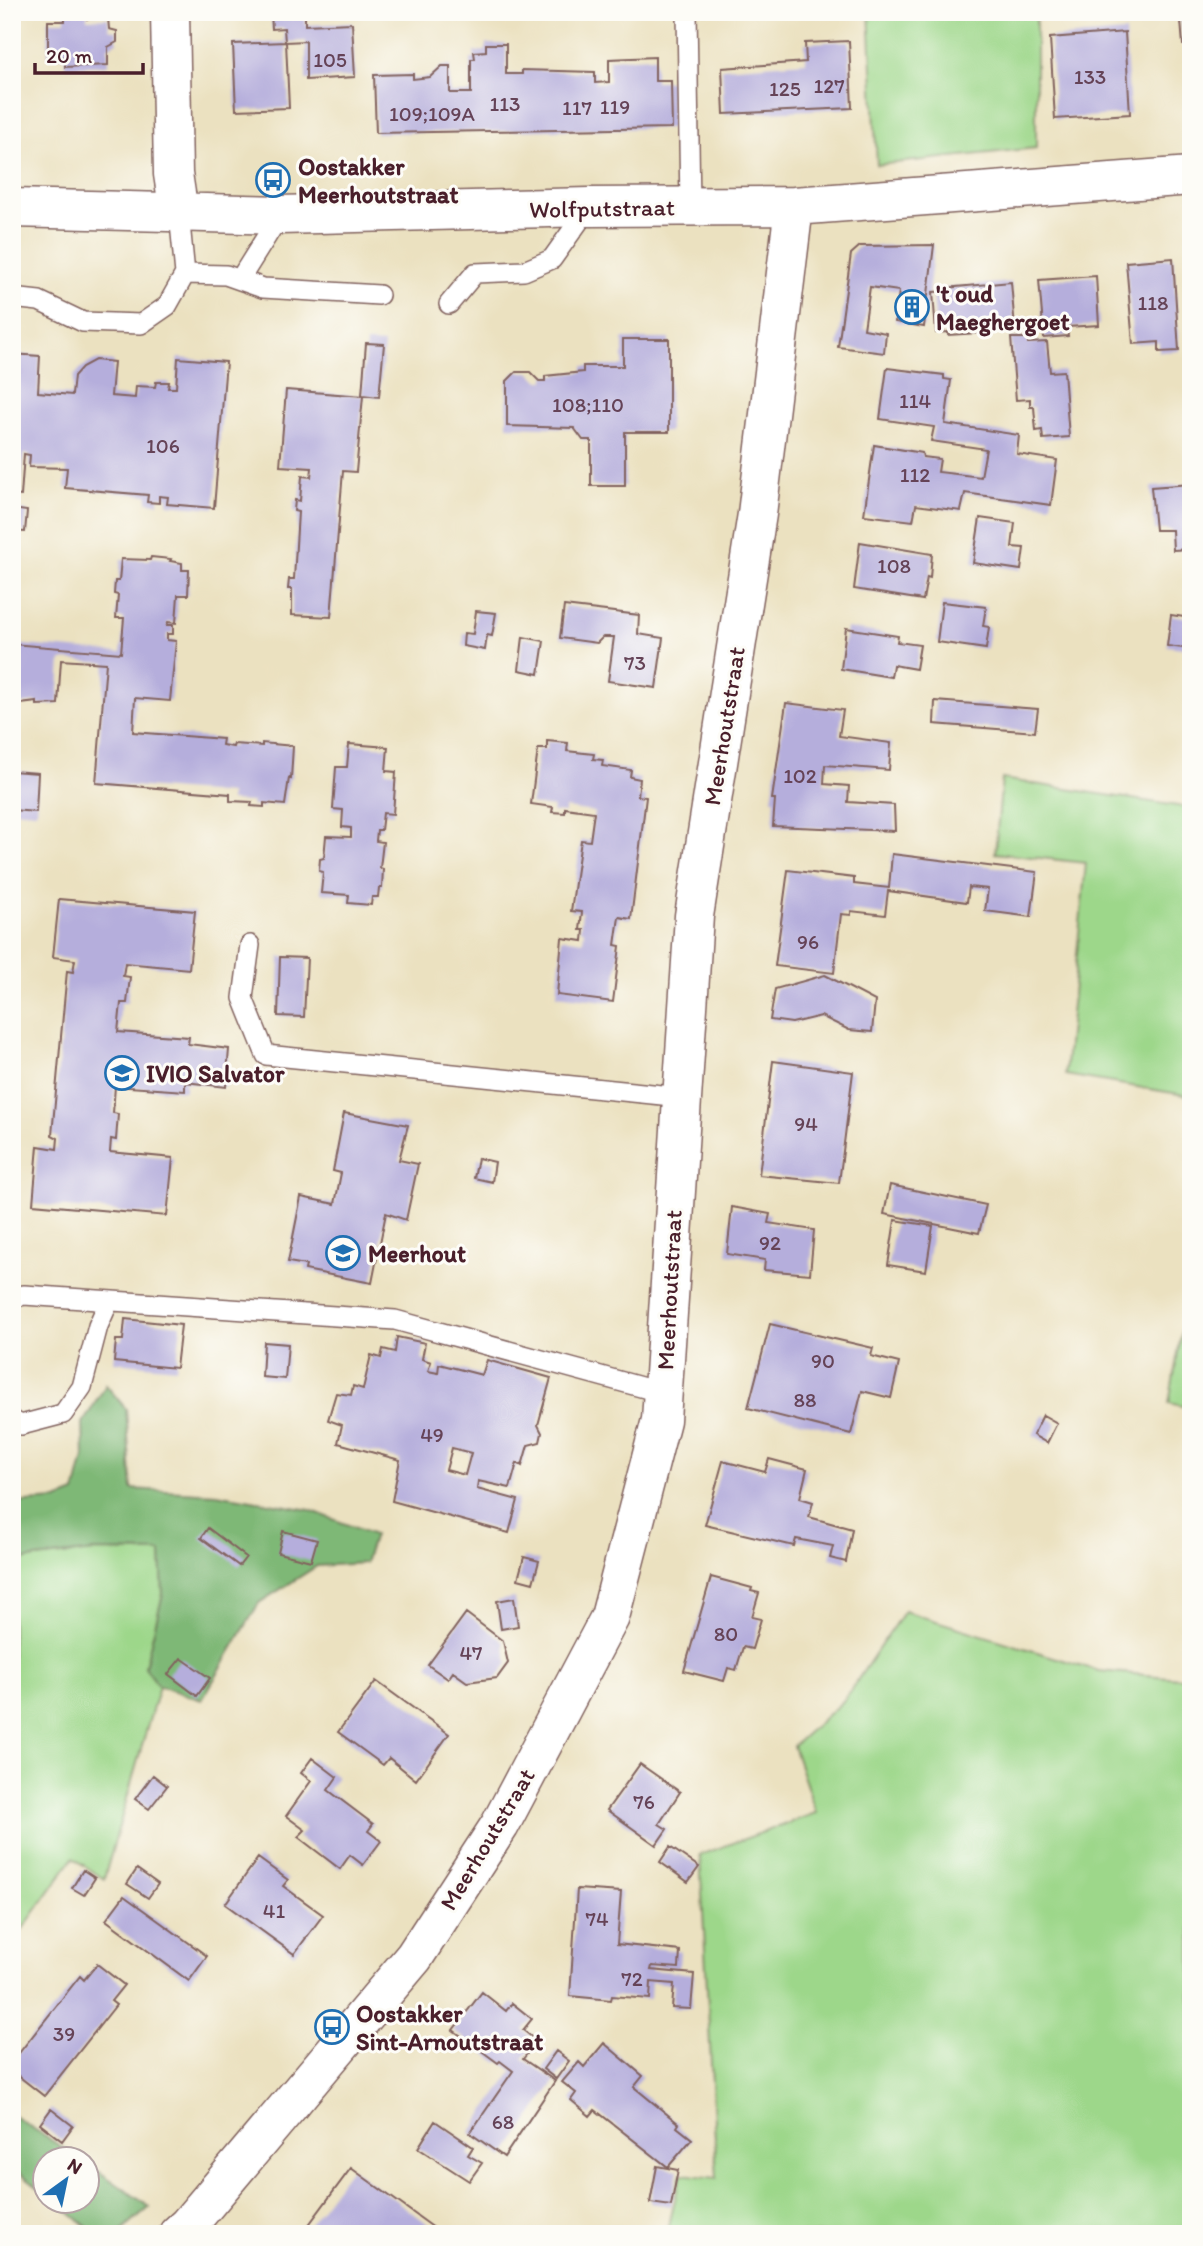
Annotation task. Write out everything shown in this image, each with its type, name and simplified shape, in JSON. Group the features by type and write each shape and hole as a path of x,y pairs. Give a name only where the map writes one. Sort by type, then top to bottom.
{"street":[{"path":"170,12 173,174 179,213"},
{"name":"Wolfputstraat","path":"12,208 280,215 589,207 794,206 1191,176"},
{"name":"Meerhoutstraat","path":"178,2234 414,1957 500,1825 610,1617 662,1420 694,916 757,514 794,206"}],"lane":[{"path":"687,12 690,207"},
{"path":"449,304 475,273 524,271 552,259 589,207"},
{"path":"12,298 40,302 83,322 141,324 167,306 186,274 179,213"},
{"path":"240,279 280,215"},
{"path":"186,274 226,275 264,288 379,295"},
{"path":"250,944 243,998 266,1055 682,1097"},
{"path":"12,1298 24,1295 395,1320 663,1393"},
{"path":"12,1420 21,1425 63,1414 82,1387 98,1326 110,1301"}],"green space":[{"path":"869,12 1036,12 1036,148 877,165"},
{"path":"1002,779 1191,808 1191,1096 1065,1075 1086,863 995,853"},
{"path":"1191,1280 1191,1408 1169,1403"},
{"path":"106,1385 126,1409 132,1489 217,1494 310,1510 374,1535 365,1563 317,1566 259,1603 202,1700 159,1686 145,1667 163,1594 161,1552 93,1551 12,1561 12,1503 57,1500 75,1493 84,1457 83,1423"},
{"path":"93,1551 161,1552 163,1594 145,1667 159,1686 104,1879 73,1858 12,1944 12,1561"},
{"path":"904,1611 1099,1671 1191,1679 1191,2234 667,2234 681,2174 717,2178 700,1855 816,1813 793,1746 844,1700"},
{"path":"12,2115 57,2144 32,2144 32,2183 12,2167"},
{"path":"102,2174 150,2207 119,2234 96,2234 71,2214 102,2214"}],"building":[{"path":"65,12 99,12 87,15 87,19 108,18 109,29 117,31 117,42 108,47 108,65 65,67 65,57 48,57 48,21 65,21"},
{"path":"271,12 305,12 305,25 352,23 355,77 306,80 306,41 285,42 284,28 272,29"},
{"path":"1176,12 1191,12 1191,45 1183,45 1181,21 1176,21"},
{"path":"1125,32 1130,114 1055,119 1050,38"},
{"path":"849,41 852,108 724,114 722,68 806,62 805,43"},
{"path":"286,42 289,108 236,110 233,44"},
{"path":"486,44 506,44 506,74 522,74 522,70 595,72 595,83 609,82 609,59 655,57 655,81 671,81 672,128 376,133 374,75 413,74 413,79 430,77 442,66 450,66 450,93 471,93 471,59 475,59 474,52 486,51"},
{"name":"'t oud Maeghergoet","path":"934,245 924,327 895,322 899,291 870,287 864,329 886,333 884,353 838,347 851,254 860,246"},
{"path":"1173,258 1179,351 1159,352 1159,342 1133,344 1126,262"},
{"path":"1096,276 1099,325 1067,327 1068,336 1044,338 1039,280"},
{"path":"1011,282 1015,328 948,335 948,332 936,333 933,292 946,291 945,288"},
{"path":"1011,338 1028,338 1028,343 1047,342 1050,372 1064,371 1069,437 1043,439 1042,430 1036,431 1034,407 1030,407 1030,399 1016,400"},
{"path":"623,339 669,339 669,432 625,432 625,486 591,486 591,440 583,440 574,428 507,426 507,381 516,372 530,372 539,381 545,381 545,376 583,372 583,366 623,366"},
{"path":"366,343 384,344 379,397 362,395"},
{"path":"12,354 40,356 38,392 72,395 74,376 82,367 95,360 114,362 111,396 135,398 136,386 155,387 156,382 169,382 168,388 176,388 178,358 226,362 214,508 167,504 168,497 159,496 159,503 147,502 148,495 65,488 67,468 29,467 30,455 24,454 21,496 12,495"},
{"path":"887,368 944,375 944,379 951,380 945,424 1019,435 1017,454 1057,460 1051,505 965,493 961,511 916,505 913,521 864,515 874,445 922,453 923,457 940,459 938,472 981,477 986,449 931,441 934,427 880,419"},
{"path":"286,390 363,396 356,472 343,471 331,617 292,615 292,589 288,589 289,579 294,579 298,512 294,511 295,500 300,501 302,476 311,477 312,468 280,466"},
{"path":"1191,484 1191,549 1173,550 1172,530 1155,530 1151,487"},
{"path":"12,509 27,511 25,532 12,531"},
{"path":"980,518 1015,523 1012,547 1024,548 1021,570 973,563"},
{"path":"860,542 932,554 930,578 927,577 923,600 854,589"},
{"path":"151,557 171,559 170,561 182,563 182,570 189,570 188,595 178,595 176,623 168,622 167,625 173,625 173,634 167,634 167,640 176,641 170,701 135,698 133,732 223,739 222,745 233,747 234,744 262,746 262,743 293,746 291,779 289,778 285,805 264,803 264,807 251,806 252,802 230,801 230,794 96,783 106,663 61,660 58,704 37,705 37,702 12,705 12,644 121,653 124,618 116,618 118,595 114,594 115,581 119,581 121,559 150,560"},
{"path":"942,602 986,607 983,626 989,627 986,649 937,642"},
{"path":"564,606 639,615 638,634 663,638 656,688 608,681 614,637 603,637 597,643 560,638"},
{"path":"476,611 496,613 492,636 487,635 485,650 463,646 464,633 473,634"},
{"path":"1171,615 1191,618 1191,649 1167,646"},
{"path":"846,628 898,636 897,642 920,645 916,669 893,665 891,677 841,669"},
{"path":"523,637 544,641 539,674 519,670"},
{"path":"935,701 1038,709 1035,732 934,724"},
{"path":"786,703 843,710 839,736 891,743 889,770 825,765 824,784 849,786 848,802 894,805 895,831 773,826 775,799 772,799"},
{"path":"547,741 568,743 567,751 594,754 593,759 603,760 602,766 631,770 630,777 640,779 638,796 646,797 631,919 619,917 615,945 620,946 613,1002 557,995 562,938 583,941 584,930 580,930 582,912 571,911 581,840 590,841 594,812 565,808 565,813 552,812 553,807 531,804 538,749 547,749"},
{"path":"349,744 388,747 386,771 396,772 393,814 383,813 381,830 377,830 376,841 383,842 380,868 383,869 382,888 379,888 378,897 372,897 371,905 348,903 349,895 321,893 323,872 319,871 320,859 324,858 326,836 351,837 351,828 342,827 343,810 333,809 336,767 347,767"},
{"path":"12,771 38,773 36,812 12,810"},
{"path":"892,854 1037,872 1031,917 985,911 988,889 969,887 967,902 888,891 885,915 851,911 851,915 841,914 834,973 775,966 788,870 854,878 854,884 889,888"},
{"path":"59,899 195,911 189,969 125,963 123,976 130,977 127,1003 121,1003 118,1032 189,1037 188,1044 229,1049 226,1087 185,1082 185,1091 115,1086 113,1113 118,1114 116,1140 111,1139 110,1152 173,1158 167,1216 33,1204 38,1146 57,1149 58,1138 52,1135 67,971 73,972 75,960 53,957"},
{"path":"280,957 307,958 304,1017 278,1016"},
{"path":"825,975 875,1001 872,1032 849,1030 821,1016 792,1023 770,1020 775,989"},
{"path":"773,1061 853,1072 839,1183 759,1175"},
{"path":"344,1113 408,1125 399,1160 418,1164 406,1220 386,1213 372,1283 305,1270 306,1265 288,1262 301,1197 335,1204 341,1173 333,1171"},
{"path":"478,1158 495,1162 492,1182 474,1178"},
{"path":"890,1185 986,1205 979,1233 884,1214"},
{"path":"732,1207 770,1214 768,1223 814,1230 810,1274 764,1270 765,1260 727,1254"},
{"path":"895,1220 933,1226 926,1271 888,1265"},
{"path":"125,1319 181,1325 176,1368 114,1362 116,1340 123,1340"},
{"path":"770,1324 873,1348 871,1356 899,1363 891,1398 862,1391 851,1434 748,1408"},
{"path":"397,1337 425,1343 422,1359 431,1362 428,1371 438,1373 439,1364 482,1375 487,1360 551,1378 538,1425 542,1433 540,1442 528,1445 522,1466 517,1463 510,1488 478,1481 477,1489 518,1500 509,1533 392,1501 400,1460 338,1443 342,1425 328,1420 336,1393 351,1395 353,1386 363,1389 371,1355 381,1358 383,1349 395,1352","holes":["452,1448 471,1453 465,1475 446,1470"]},
{"path":"264,1342 288,1344 285,1379 262,1377"},
{"path":"1043,1415 1057,1423 1047,1443 1033,1435"},
{"path":"769,1459 807,1469 800,1498 813,1502 809,1517 852,1529 846,1562 830,1558 833,1546 796,1539 794,1546 705,1525 723,1461 765,1472"},
{"path":"208,1528 246,1557 239,1566 201,1538"},
{"path":"283,1531 317,1540 311,1561 278,1553"},
{"path":"524,1557 539,1561 533,1583 518,1579"},
{"path":"711,1577 752,1588 751,1591 759,1593 752,1617 761,1619 752,1649 743,1647 736,1670 728,1668 724,1681 684,1671"},
{"path":"514,1598 518,1626 501,1629 497,1601"},
{"path":"466,1613 503,1641 508,1663 497,1678 467,1682 453,1672 448,1679 428,1665"},
{"path":"181,1658 210,1678 197,1696 168,1674"},
{"path":"376,1681 449,1734 416,1780 389,1758 383,1765 338,1732"},
{"path":"312,1758 337,1777 328,1790 373,1824 368,1831 381,1841 363,1865 350,1855 340,1869 298,1837 305,1830 286,1816 311,1781 301,1773"},
{"path":"640,1764 680,1792 659,1824 667,1829 656,1845 607,1810"},
{"path":"153,1775 167,1786 149,1809 135,1799"},
{"path":"670,1847 699,1867 688,1882 660,1862"},
{"path":"258,1858 288,1880 283,1886 323,1915 294,1954 225,1904"},
{"path":"137,1869 158,1884 148,1898 127,1884"},
{"path":"83,1870 95,1878 84,1895 72,1888"},
{"path":"577,1889 621,1892 617,1944 680,1951 679,1968 652,1966 651,1970 694,1974 691,2009 672,2008 674,1984 651,1982 650,1999 612,1996 611,2000 570,1996"},
{"path":"124,1896 207,1956 189,1981 106,1920"},
{"path":"97,1964 124,1985 111,2001 116,2005 44,2096 12,2071 12,2062 80,1976 84,1980"},
{"path":"482,1992 506,2011 512,2003 532,2019 523,2030 537,2041 523,2059 555,2081 504,2157 470,2133 513,2071 453,2030"},
{"path":"604,2043 643,2076 634,2087 679,2124 677,2127 692,2139 668,2167 595,2110 590,2116 571,2100 576,2093 562,2082 579,2062 584,2067"},
{"path":"556,2051 569,2061 556,2079 543,2069"},
{"path":"51,2109 73,2126 62,2141 40,2124"},
{"path":"435,2121 473,2147 468,2155 482,2163 469,2181 418,2148"},
{"path":"657,2166 678,2170 671,2206 650,2203"},
{"path":"351,2168 438,2231 436,2234 302,2234"}],"place":[{"name":"Oostakker Meerhoutstraat","path":"273,180"},
{"name":"'t oud Maeghergoet","path":"912,307"},
{"name":"IVIO Salvator","path":"122,1073"},
{"name":"Meerhout","path":"343,1253"},
{"name":"Oostakker Sint-Arnoutstraat","path":"332,2027"}]}
